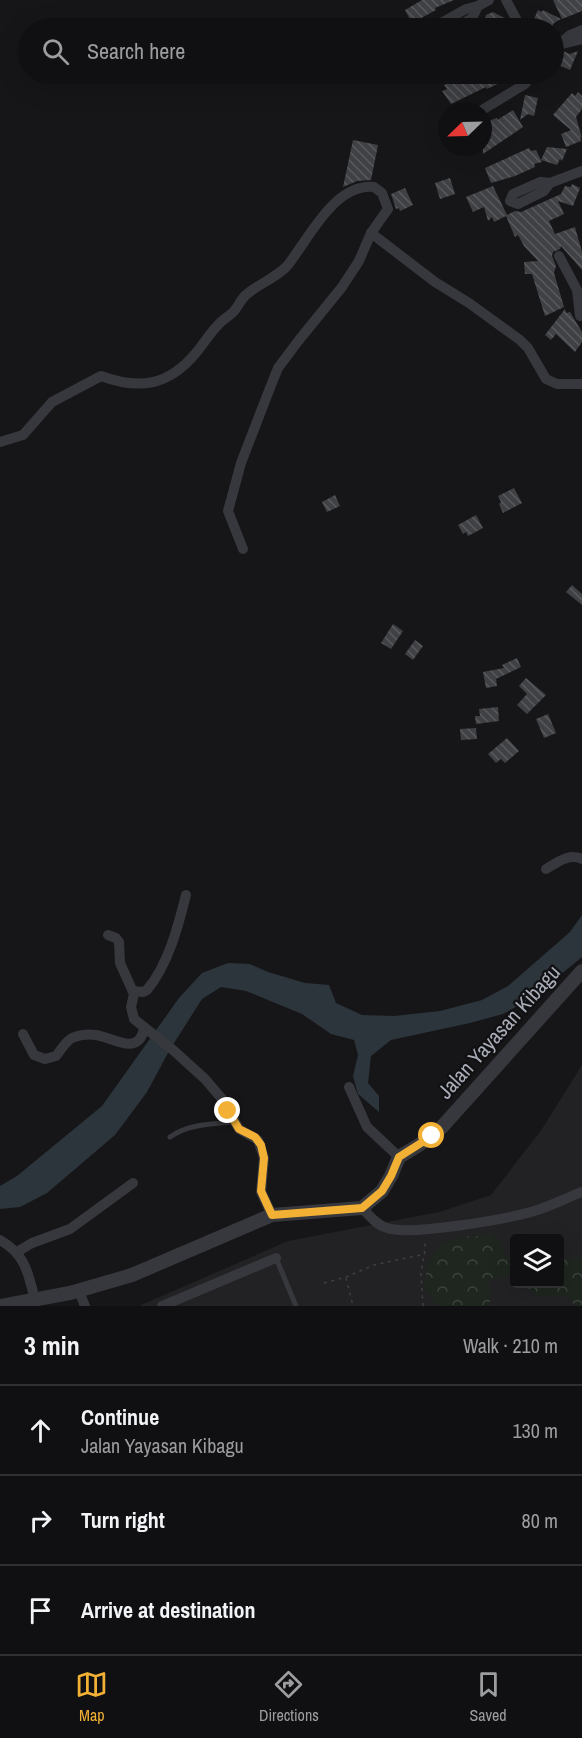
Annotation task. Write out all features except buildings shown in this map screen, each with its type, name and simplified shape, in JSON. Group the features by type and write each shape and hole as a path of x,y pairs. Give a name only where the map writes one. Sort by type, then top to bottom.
{"street":[{"path":"450,18 489,0"},
{"path":"506,0 516,18"},
{"path":"472,18 478,6"},
{"path":"564,39 582,30"},
{"path":"564,44 582,39"},
{"path":"492,104 525,84"},
{"path":"550,183 582,171"},
{"path":"0,442 23,435 52,402 101,376 121,384 141,385 176,372 246,296 285,268 310,233 342,196 358,188 374,187 382,193 388,209 371,233 359,261 342,287 278,369 241,463 228,511 243,549"},
{"path":"371,233 435,282 469,303 520,340 546,379 557,384 582,384"},
{"path":"559,256 579,289 580,316"},
{"path":"546,869 569,856 582,859"},
{"path":"133,991 147,990 161,968 186,895"},
{"path":"108,935 119,942 120,963 133,991 131,1014 147,1031 173,1050 215,1089 239,1129 255,1137 261,1145 264,1158 261,1191 272,1215"},
{"name":"Jalan Yayasan Kibagu","path":"399,1157 441,1128 582,971"},
{"path":"23,1034 34,1055 45,1059 56,1056 73,1038 87,1034 132,1043 138,1041 147,1031"},
{"path":"0,1306 79,1290 147,1270 272,1215 362,1208 382,1191 399,1157 367,1127 349,1087"},
{"path":"17,1252 32,1243 70,1229 133,1183"},
{"path":"362,1208 386,1228 425,1229 532,1212 582,1192"},
{"path":"0,1240 17,1252 26,1264 35,1300"},
{"path":"162,1306 276,1258"},
{"path":"79,1290 85,1306"}],"lane":[{"path":"170,1137 204,1125 234,1122"},
{"path":"276,1258 296,1306"}],"path":[{"path":"423,1306 421,1274 425,1254 425,1229"},
{"path":"324,1283 346,1277 374,1264 425,1254"},
{"path":"346,1277 353,1306"}],"shaded area":[{"path":"582,915 582,957 532,998 503,1014 391,1040 371,1056 368,1083 379,1096 379,1112 358,1094 353,1076 358,1055 354,1040 331,1034 302,1014 246,991 221,987 202,999 169,1051 147,1092 115,1135 47,1193 20,1207 0,1209 0,1186 17,1176 102,1106 179,998 202,973 228,963 250,964 305,983 329,985 336,1003 362,1015 394,1016 440,1011 482,1000 508,986 570,932"},
{"path":"582,1065 582,1306 139,1306 288,1241 439,1212 491,1195 542,1129"}],"green space":[{"path":"469,1236 497,1236 510,1263 510,1276 489,1279 490,1306 437,1306 424,1288 428,1262 440,1244"},
{"path":"582,1257 582,1306 575,1306 569,1297 535,1295 528,1288 564,1288 564,1259"}],"route":[{"path":"228,1111 239,1129 255,1137 261,1145 264,1158 261,1191 272,1215 362,1208 382,1191 399,1157 432,1136"}]}
